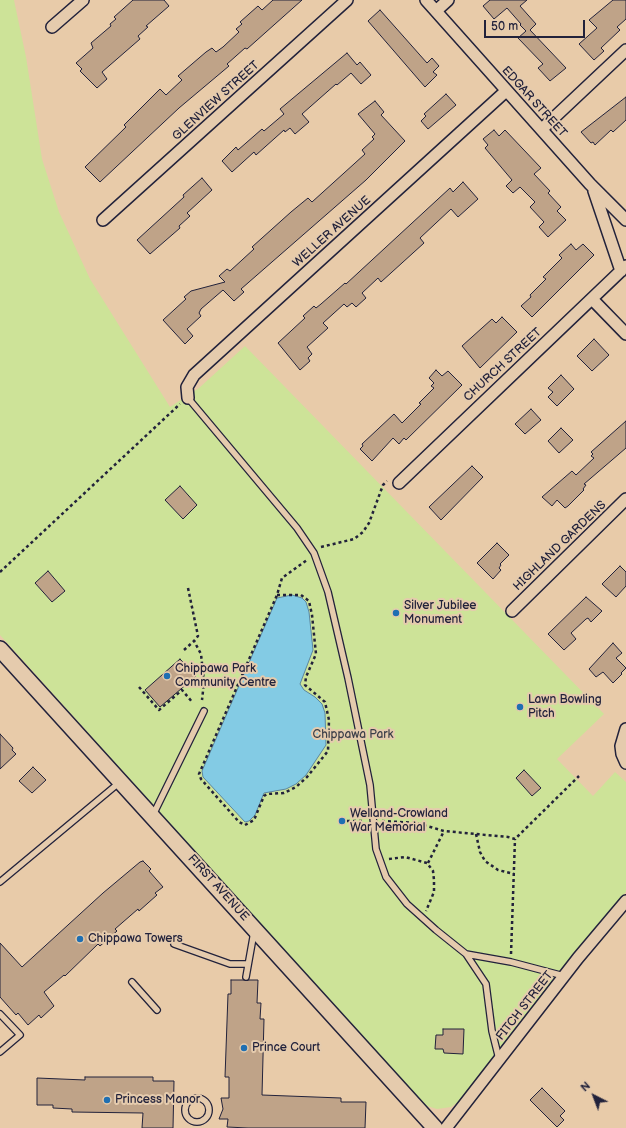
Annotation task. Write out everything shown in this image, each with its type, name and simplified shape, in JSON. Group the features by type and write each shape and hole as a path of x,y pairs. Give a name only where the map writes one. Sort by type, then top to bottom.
{"street":[{"path":"52,27 83,0"},
{"name":"GLENVIEW STREET","path":"103,220 347,0"},
{"name":"EDGAR STREET","path":"426,0 590,184 626,220"},
{"path":"436,11 448,0"},
{"path":"542,129 626,50"},
{"name":"WELLER AVENUE","path":"188,398 187,387 194,374 506,91"},
{"path":"590,184 596,195 623,268"},
{"name":"CHURCH STREET","path":"394,480 592,299 623,268"},
{"path":"592,299 626,334"},
{"name":"HIGHLAND GARDENS","path":"512,610 626,499"},
{"name":"FIRST AVENUE","path":"0,649 435,1128"},
{"path":"625,762 621,746 626,729"},
{"name":"FITCH STREET","path":"446,1128 499,1059 626,901"}],"lane":[{"path":"188,398 297,528 314,553 328,592 346,671 370,785 376,849 380,861 386,877 407,904 466,954 486,984 492,1031 499,1059"},
{"path":"153,816 204,711"},
{"path":"0,882 120,782"},
{"path":"246,977 254,928"},
{"path":"174,944 230,964 248,964"},
{"path":"466,954 511,962 565,976"},
{"path":"132,982 157,1010"},
{"path":"0,1014 20,1035 0,1052"},
{"path":"200,1098 208,1104 210,1112 206,1119 199,1125 191,1121 185,1111 190,1100 200,1098"}],"path":[{"path":"0,572 188,398"},
{"path":"277,595 301,595 309,601 316,654 306,677 305,685 325,702 329,720 328,751 307,777 296,787 284,793 267,794 264,796 254,820 245,825 239,822 201,779 199,774 277,595 282,578 297,568 323,545 354,539 363,532 369,523 383,485 394,480"},
{"path":"184,650 198,636 188,588"},
{"path":"194,640 201,654 204,682 202,700"},
{"path":"139,687 159,710 182,690 193,703"},
{"path":"511,962 515,839 579,776"},
{"path":"347,821 373,820 417,823 444,831 515,839"},
{"path":"427,863 444,831"},
{"path":"476,834 480,852 485,861 498,870 514,874"},
{"path":"380,861 405,857 427,863 433,871 434,892 423,919"}],"green space":[{"name":"Chippawa Park","path":"0,0 14,0 26,57 42,159 59,212 90,279 170,407 199,388 245,346 604,714 557,759 593,796 615,772 626,782 626,892 529,1010 458,1102 451,1107 437,1109 427,1106 415,1095 0,635"}],"water":[{"path":"292,595 302,598 306,602 309,612 313,650 300,684 304,690 315,697 322,704 325,713 326,745 306,775 296,784 286,789 264,793 255,815 249,821 245,822 203,777 202,771 277,598"}],"building":[{"path":"133,0 164,0 169,6 146,26 148,27 138,36 140,39 102,72 107,79 97,88 80,71 82,69 76,63 93,48 91,43 111,26 110,24 116,19 114,17"},
{"path":"273,0 302,0 247,49 245,48 227,64 229,66 179,108 100,182 85,167 126,127 124,125 160,89 166,95 182,80 178,76 212,48 216,52 223,47 239,32 236,29 242,24 240,22 258,6 262,10"},
{"path":"490,0 527,0 520,6 536,24 530,30 566,68 550,81 538,68 543,64 518,38 526,31 520,25 521,24 507,8 494,19 483,6"},
{"path":"613,0 626,0 626,19 617,27 620,30 601,48 604,51 594,60 579,44 597,28 589,20"},
{"path":"380,10 427,63 432,58 439,66 433,72 437,75 425,87 368,21"},
{"path":"347,53 357,65 360,62 371,75 361,84 351,73 302,114 309,122 295,134 290,128 285,132 284,130 256,155 254,152 232,172 222,161 236,147 238,150 262,129 264,131 284,114 280,109"},
{"path":"446,94 456,105 428,129 421,121 426,116 424,114"},
{"path":"626,97 626,120 613,132 611,130 595,145 593,142 591,143 581,132"},
{"path":"375,101 384,112 381,115 405,141 366,180 241,289 244,292 234,301 223,290 201,309 199,313 201,316 187,329 193,336 185,344 163,320 186,299 184,297 191,291 225,282 219,276 227,269 230,271 254,249 252,247 291,212 308,198 312,202 365,154 362,150 374,139 372,137 375,134 358,114"},
{"path":"494,130 499,136 505,130 541,168 534,174 550,191 548,193 561,207 557,211 566,220 548,237 539,227 544,222 530,207 535,202 520,187 513,193 506,186 512,180 485,148 488,145 483,139"},
{"path":"202,178 212,190 187,213 190,216 179,226 180,228 150,254 137,240 184,197 183,195"},
{"path":"463,182 478,199 458,217 451,209 420,238 424,243 381,282 378,278 362,293 366,298 356,307 352,303 347,307 344,304 323,323 328,328 307,347 312,354 308,358 310,361 300,370 278,343 305,318 303,316 314,306 316,308 345,283 346,284 450,188 453,192"},
{"path":"571,244 576,250 583,244 594,255 532,317 521,306 531,297 530,295 546,279 543,277 562,258 559,255"},
{"path":"502,317 517,332 480,368 462,346 492,319 496,323"},
{"path":"594,339 609,355 592,371 577,356"},
{"path":"436,370 442,376 448,371 462,385 406,440 404,438 399,444 393,438 372,461 360,449 363,446 362,444 394,414 402,423 421,404 419,403 434,388 431,386 434,383 429,378"},
{"path":"561,375 574,389 557,406 548,397 553,392 548,388"},
{"path":"531,409 541,420 525,434 515,424"},
{"path":"626,421 626,448 584,484 586,485 583,489 584,490 568,506 565,508 557,500 552,506 542,497 572,471 576,475 594,458 591,456 593,454 591,452"},
{"path":"561,428 573,440 559,453 548,441"},
{"path":"472,466 483,477 441,520 429,507"},
{"path":"180,486 197,505 183,519 165,500"},
{"path":"497,543 509,555 500,564 501,565 499,568 501,570 493,579 477,563"},
{"path":"620,566 626,572 626,586 616,597 602,584"},
{"path":"48,571 65,591 52,602 35,583"},
{"path":"586,597 602,611 591,622 588,618 586,619 571,633 576,639 564,650 548,634"},
{"path":"613,643 622,653 616,658 626,668 613,683 603,672 596,677 589,669"},
{"path":"180,659 196,676 160,707 145,690"},
{"path":"0,734 13,748 12,750 16,754 0,769"},
{"path":"33,767 46,780 32,793 19,781"},
{"path":"524,770 541,788 532,796 516,778"},
{"name":"Chippawa Towers","path":"143,861 151,869 149,871 163,887 155,893 157,895 139,911 138,909 115,929 117,931 100,946 98,944 65,976 64,975 44,992 54,1006 41,1018 39,1015 28,1025 18,1013 16,1015 0,997 0,943 22,967 103,893"},
{"name":"Prince Court","path":"231,980 258,980 257,1003 261,1003 260,1019 264,1019 262,1095 341,1098 341,1102 366,1102 365,1128 227,1127 228,1119 219,1119 223,1109 221,1098 229,1098 229,1077 225,1077 228,994 231,994"},
{"path":"443,1029 464,1029 463,1054 444,1053 443,1049 435,1049 436,1035 443,1035"},
{"name":"Princess Manor","path":"85,1077 153,1077 153,1081 174,1081 173,1128 142,1128 143,1113 72,1112 72,1109 53,1108 53,1105 37,1105 37,1078 85,1080"},
{"path":"542,1088 565,1111 560,1116 564,1120 557,1127 530,1100"}],"place":[{"name":"Silver Jubilee Monument","path":"396,613"},
{"name":"Chippawa Park Community Centre","path":"167,676"},
{"name":"Lawn Bowling Pitch","path":"520,707"},
{"name":"Welland-Crowland War Memorial","path":"342,821"},
{"name":"Chippawa Towers","path":"80,939"},
{"name":"Prince Court","path":"244,1048"},
{"name":"Princess Manor","path":"107,1100"}]}
